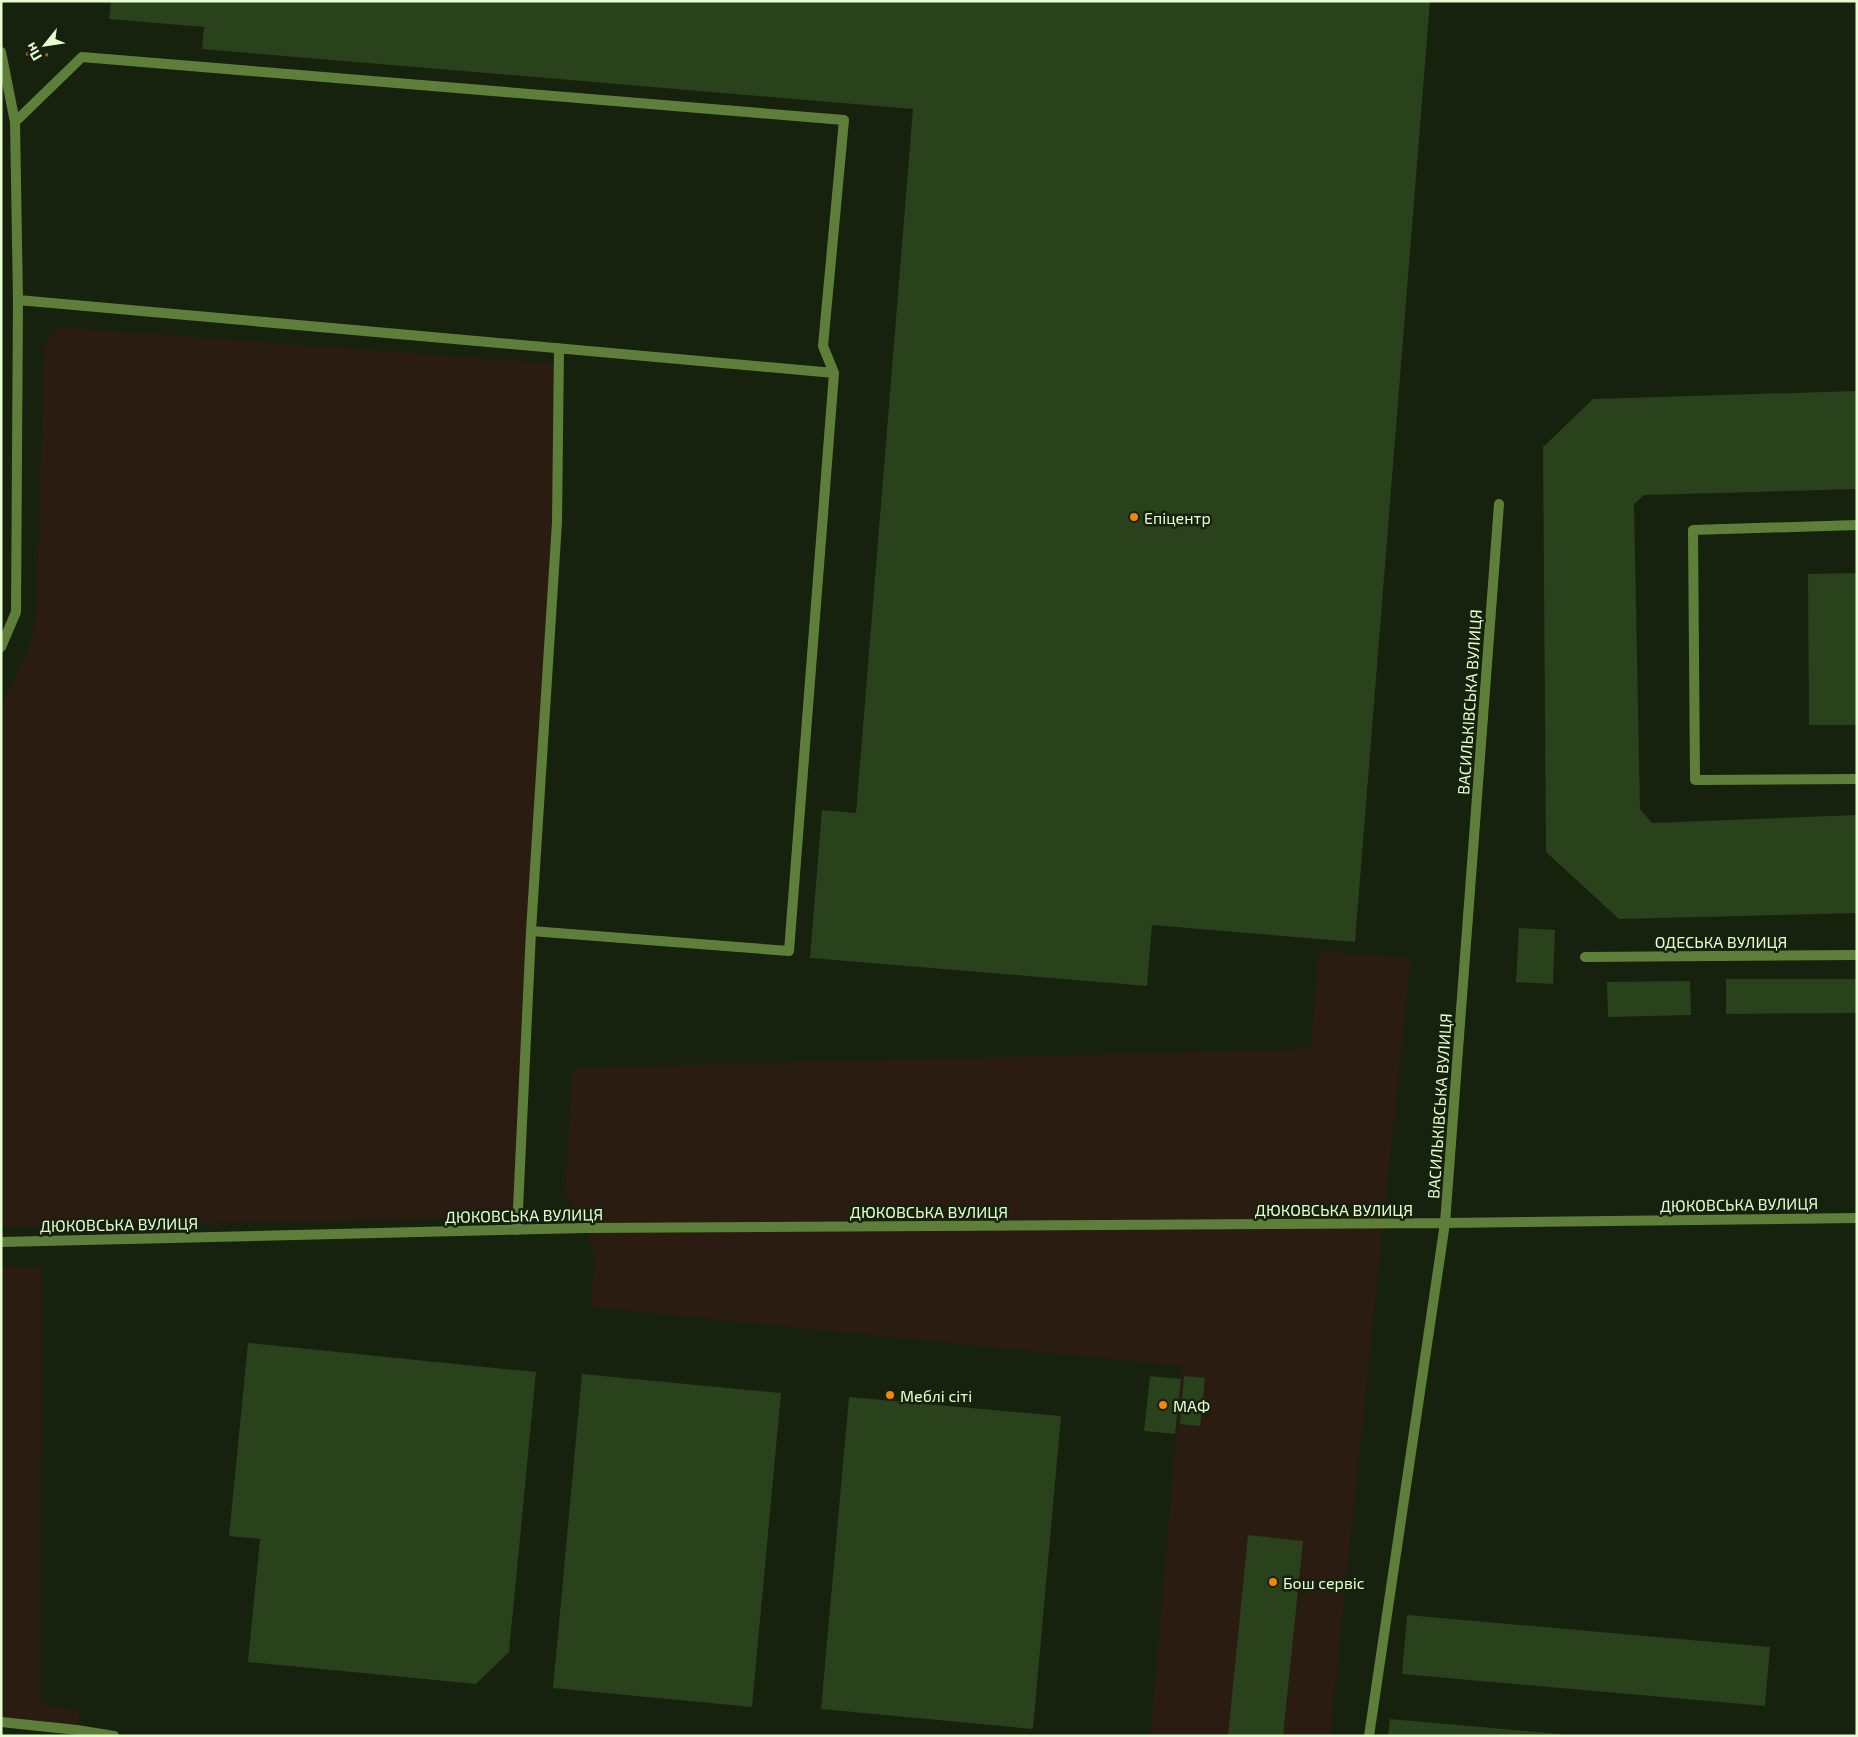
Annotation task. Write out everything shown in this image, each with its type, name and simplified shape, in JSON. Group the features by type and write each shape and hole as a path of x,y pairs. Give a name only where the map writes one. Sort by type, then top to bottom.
{"street":[{"path":"1,52 15,122 18,300 16,612 1,647"},
{"path":"15,122 82,57 844,120 823,346 834,373 789,951 531,931"},
{"path":"18,300 834,373"},
{"path":"517,1230 531,931 556,522 559,348"},
{"name":"ВАСИЛЬКІВСЬКА ВУЛИЦЯ","path":"1369,1736 1445,1223 1499,504"},
{"path":"1857,525 1694,530 1695,780 1857,779"},
{"name":"ОДЕСЬКА ВУЛИЦЯ","path":"1585,957 1857,955"},
{"name":"ДЮКОВСЬКА ВУЛИЦЯ","path":"1,1242 517,1230 1857,1218"},
{"path":"1,1722 114,1736"}],"path":[{"path":"1,52 82,57"}],"shaded area":[{"path":"60,327 559,364 518,1217 1,1227 1,707 29,648 36,615 44,349 50,336"},
{"path":"1319,952 1411,957 1330,1736 1150,1736 1182,1366 590,1307 595,1259 586,1228 565,1193 572,1068 1310,1049"},
{"path":"1,1267 41,1267 40,1703 80,1711 77,1730 1,1722"}],"building":[{"name":"Епіцентр","path":"111,1 1430,1 1355,942 1152,925 1147,986 810,958 822,810 856,813 913,109 202,49 204,27 109,19"},
{"path":"1857,391 1857,489 1644,495 1634,504 1640,809 1652,823 1857,815 1857,913 1619,919 1546,852 1543,447 1593,399"},
{"path":"1857,573 1857,725 1809,725 1808,574"},
{"path":"1519,928 1555,930 1553,984 1516,982"},
{"path":"1726,979 1857,979 1857,1013 1726,1014"},
{"path":"1690,981 1691,1015 1608,1017 1607,982"},
{"path":"248,1343 536,1372 509,1652 476,1684 248,1662 260,1539 229,1536"},
{"path":"582,1374 781,1393 752,1707 553,1688"},
{"name":"МАФ","path":"1150,1376 1181,1379 1175,1434 1144,1431"},
{"path":"1184,1376 1205,1378 1200,1426 1180,1424"},
{"path":"849,1397 1061,1416 1033,1729 821,1709"},
{"path":"1248,1535 1303,1541 1283,1736 1228,1736"},
{"path":"1407,1615 1770,1647 1765,1706 1402,1674"},
{"path":"1390,1719 1561,1734 1561,1736 1388,1736"}],"place":[{"name":"Епіцентр","path":"1134,517"},
{"name":"Меблі сіті","path":"890,1395"},
{"name":"МАФ","path":"1163,1405"},
{"name":"Бош сервіс","path":"1273,1582"}]}
